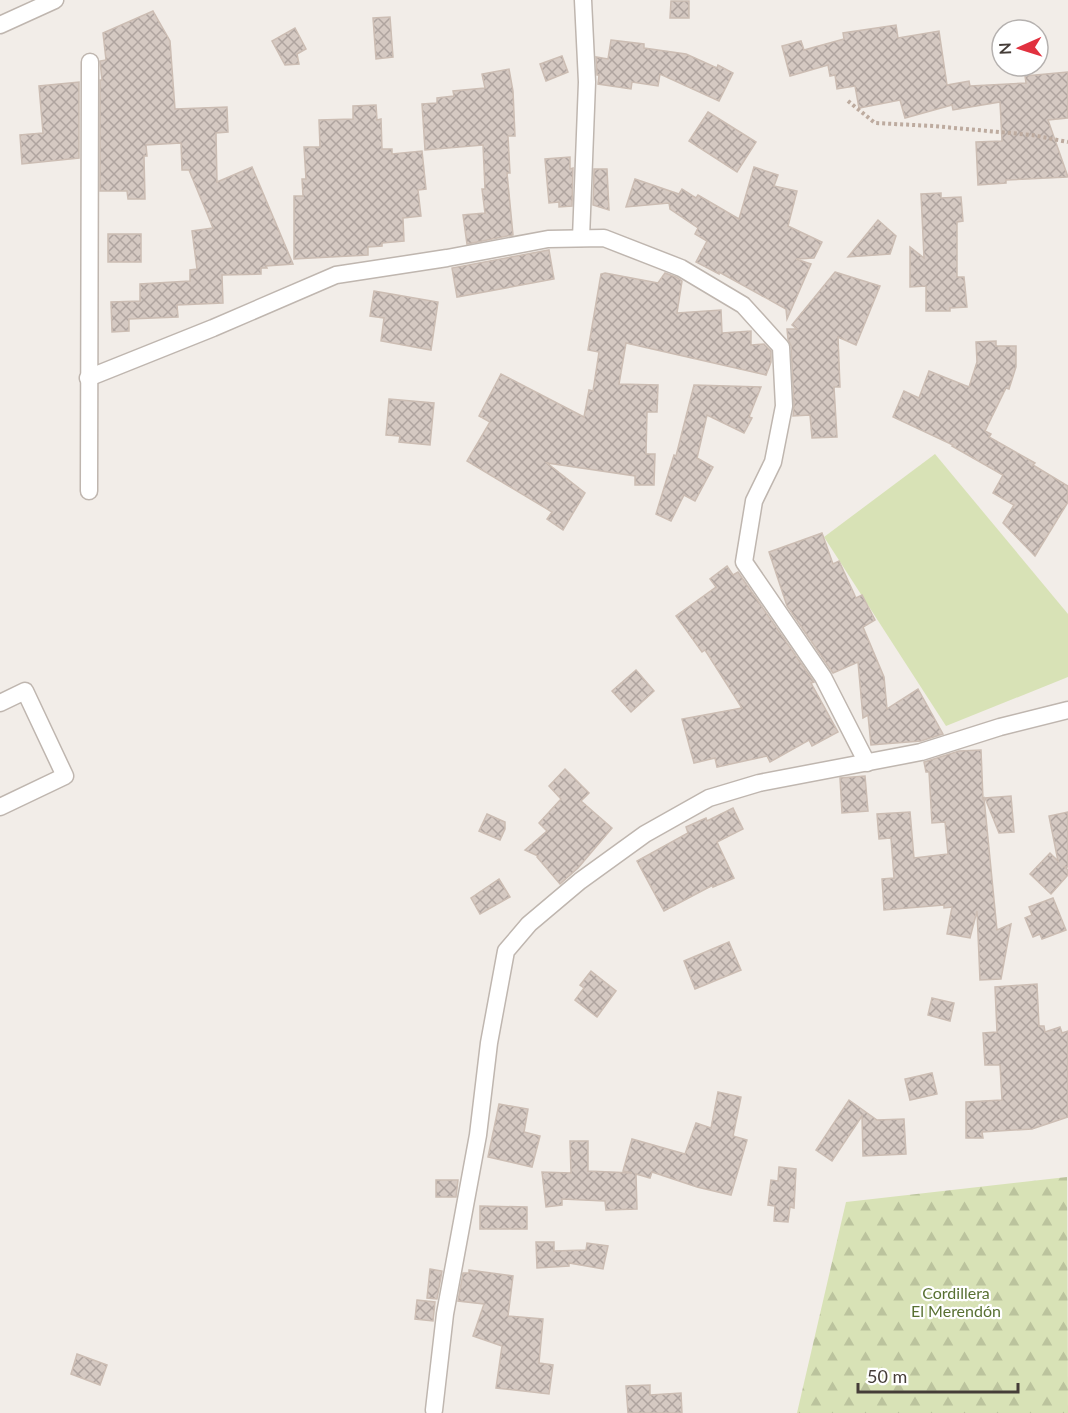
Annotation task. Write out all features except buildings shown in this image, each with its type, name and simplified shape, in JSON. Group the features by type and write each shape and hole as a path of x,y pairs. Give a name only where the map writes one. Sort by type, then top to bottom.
{"street":[{"path":"0,25 55,0"},
{"path":"581,238 587,82 583,0"},
{"path":"88,491 90,62"},
{"path":"88,378 213,328 336,274 447,258 548,239 581,238 604,238 681,268 743,305 781,348 784,406 774,462 754,501 744,562 823,677 867,763"},
{"path":"0,703 25,691 64,776 0,807"},
{"path":"434,1410 445,1314 478,1135 489,1043 506,951 529,924 580,881 645,834 709,798 759,783 921,752 1068,710"}],"path":[{"path":"848,101 874,123 1032,135 1068,142"}],"green space":[{"path":"935,454 1068,614 1068,677 946,726 824,537"},
{"name":"Cordillera El Merendón","path":"1067,1177 1068,1413 797,1413 846,1202"}]}
